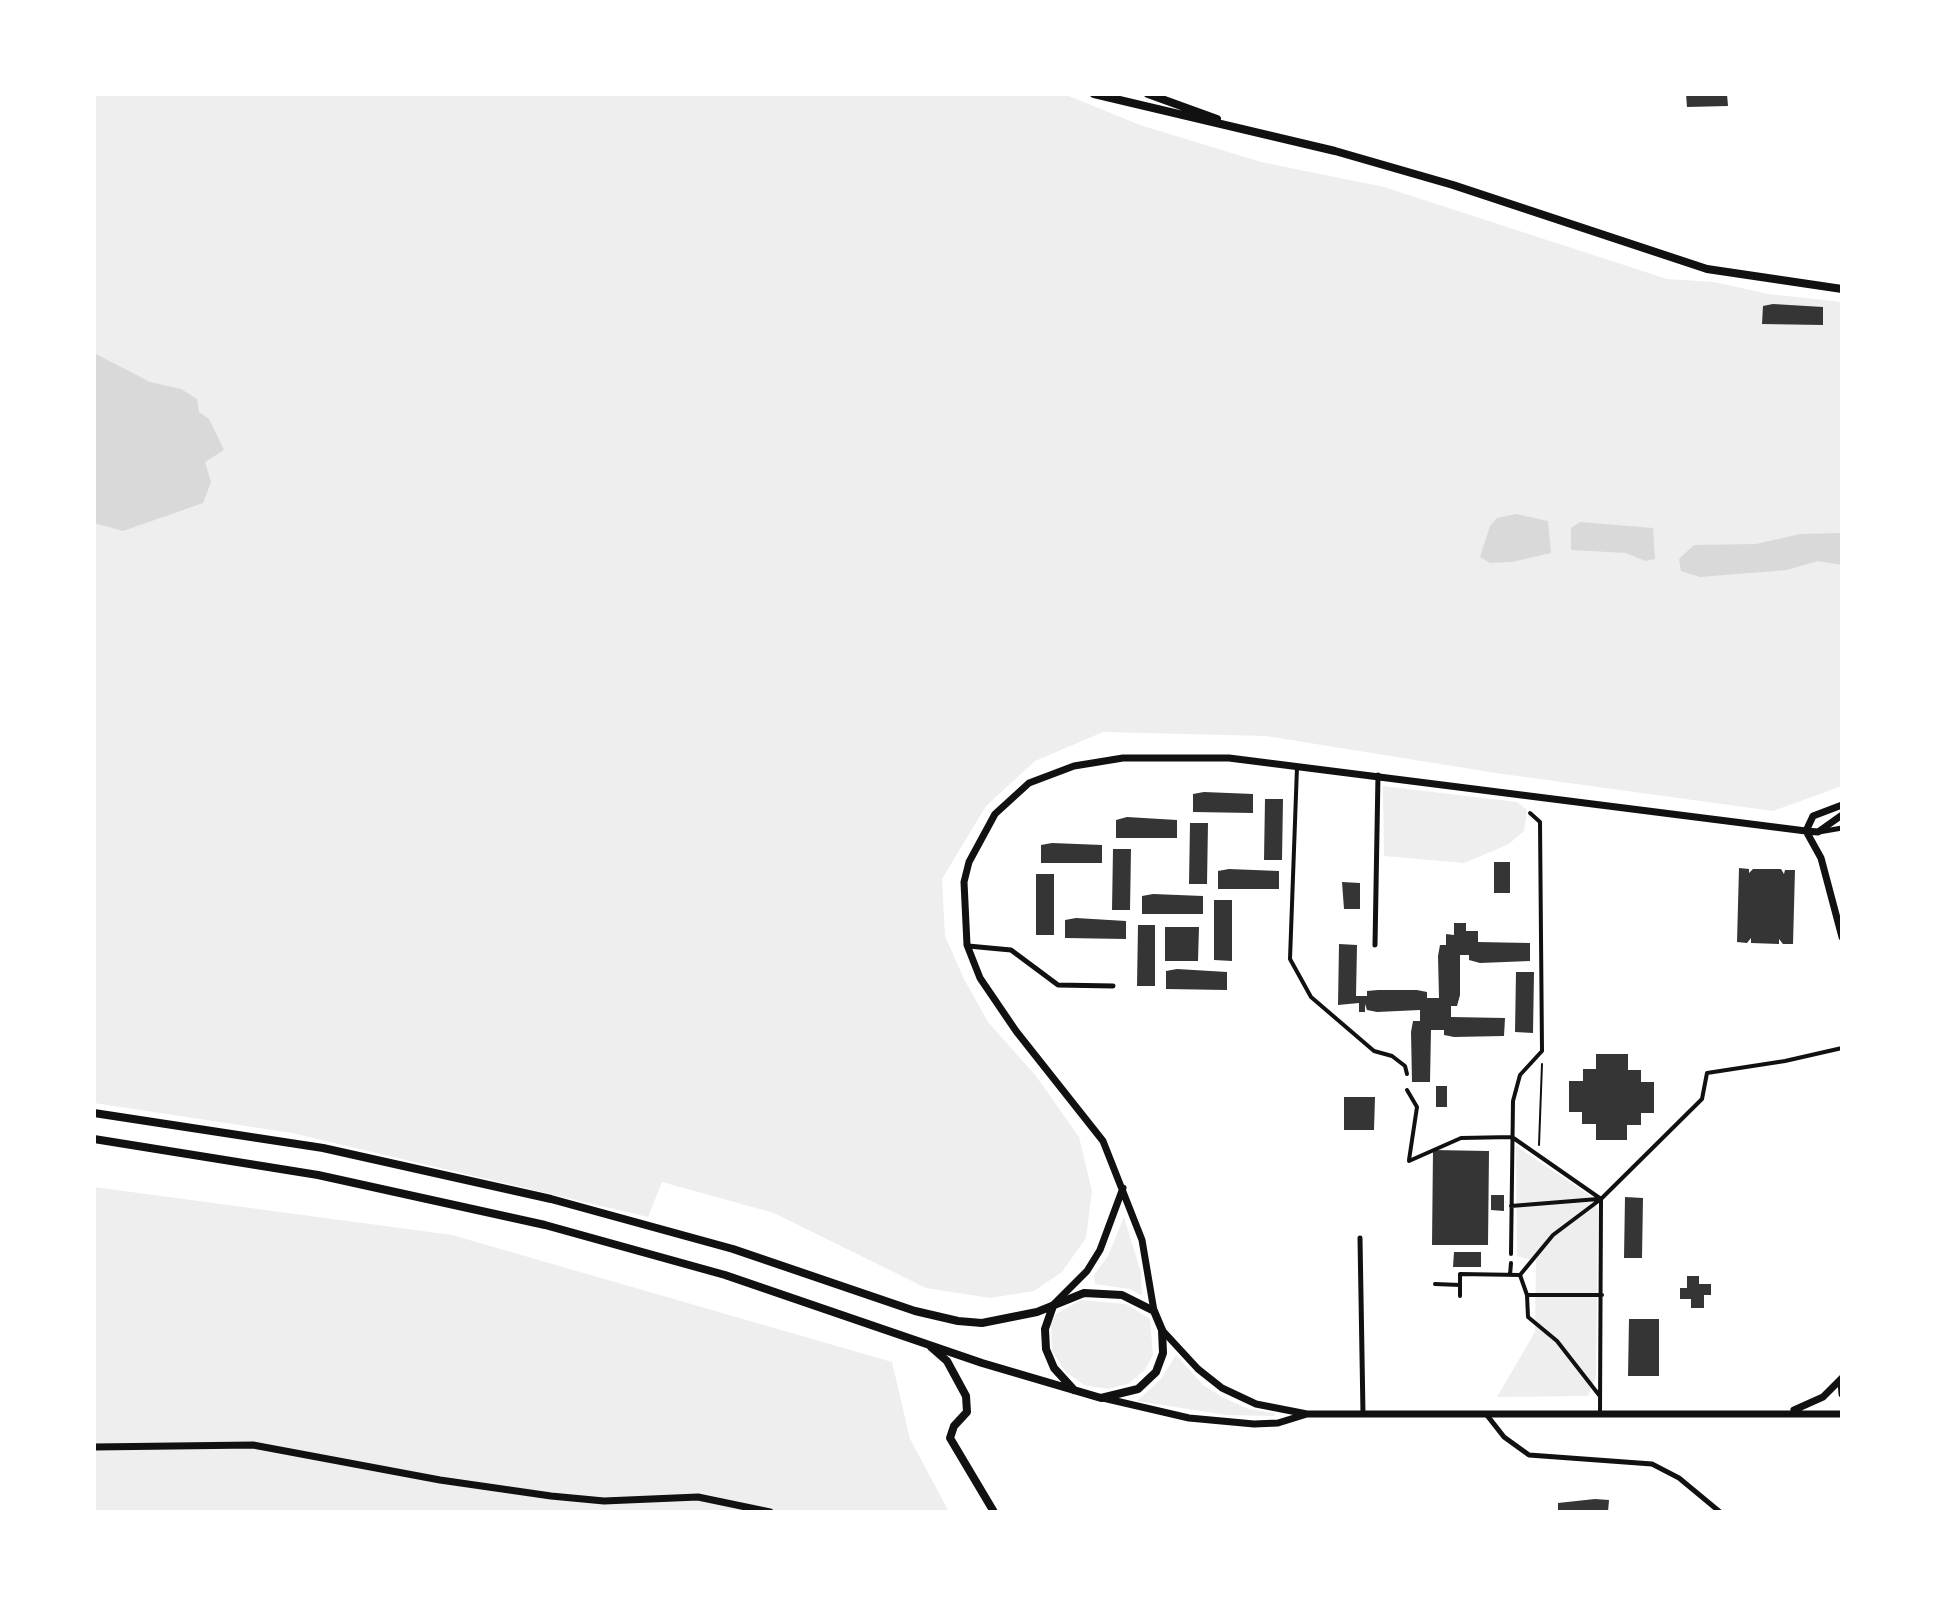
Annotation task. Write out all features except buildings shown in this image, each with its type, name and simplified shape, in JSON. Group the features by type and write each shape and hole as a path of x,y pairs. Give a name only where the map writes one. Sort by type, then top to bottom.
{"main road":[{"path":"1094,94 1125,98 1229,124 1453,185 1707,269 1842,289"},
{"path":"1148,94 1229,124"},
{"path":"94,1113 323,1148 551,1199 733,1249 915,1311 958,1321 982,1323 1053,1306 1070,1296 1106,1293 1132,1298 1154,1311 1162,1330 1163,1353 1150,1379 1131,1392 1101,1398 928,1344 725,1275 545,1225 318,1175 94,1139"},
{"path":"1053,1306 1045,1329 1046,1349 1054,1368 1074,1390"},
{"path":"928,1344 947,1361 966,1396 968,1407 954,1426 950,1438 994,1512"}],"street":[{"path":"1154,1311 1142,1240 1103,1141 1016,1031 980,978 967,945 964,882 969,862 995,814 1029,783 1074,766 1123,758 1229,758 1806,831 1842,828"},
{"path":"1297,765 1290,959 1311,997 1374,1051 1392,1056 1405,1066 1407,1074"},
{"path":"1375,945 1378,775"},
{"path":"1806,831 1813,816 1842,805"},
{"path":"1511,1254 1513,1101 1520,1075 1542,1051 1540,822 1530,813"},
{"path":"1818,832 1842,815"},
{"path":"1806,831 1821,858 1842,937"},
{"path":"967,945 1011,950 1058,985 1113,986"},
{"path":"1520,1275 1553,1235 1601,1199 1702,1099 1707,1073 1785,1061 1842,1048"},
{"path":"1407,1090 1417,1107 1409,1161 1461,1138 1512,1137 1601,1199"},
{"path":"1053,1306 1087,1271 1100,1250 1123,1188"},
{"path":"1511,1206 1601,1199"},
{"path":"1600,1411 1601,1199"},
{"path":"1360,1238 1363,1414"},
{"path":"1510,1275 1511,1263"},
{"path":"1460,1296 1460,1274 1520,1275"},
{"path":"1520,1275 1527,1295 1528,1317 1557,1341 1601,1397"},
{"path":"1435,1284 1460,1285"},
{"path":"1527,1295 1602,1295"},
{"path":"1162,1330 1198,1369 1222,1388 1256,1404 1307,1414 1600,1411 1842,1414"},
{"path":"1841,1379 1842,1394"},
{"path":"1784,1412 1823,1397 1841,1379"},
{"path":"1101,1398 1189,1418 1254,1424 1278,1423 1307,1414"},
{"path":"1484,1412 1504,1437 1529,1455 1652,1464 1679,1478 1720,1512"},
{"path":"94,1447 253,1445 440,1480 551,1496 604,1501 698,1497 770,1512"}],"path":[{"path":"1539,1155 1542,1051"}],"shaded area":[{"path":"94,94 1064,94 1140,125 1261,162 1384,187 1667,279 1714,282 1768,294 1842,302 1842,786 1773,811 1496,773 1266,736 1103,732 1035,761 986,806 942,879 945,936 964,979 988,1022 1036,1076 1079,1137 1092,1191 1086,1238 1062,1272 1034,1291 990,1298 926,1288 774,1213 662,1182 648,1217 292,1133 94,1103"},
{"path":"94,353 150,382 181,389 197,399 199,412 209,419 224,450 205,462 211,482 203,503 123,531 94,523"},
{"path":"1516,514 1548,521 1551,553 1512,562 1490,563 1480,557 1490,526 1497,518"},
{"path":"1580,522 1653,528 1655,559 1645,561 1626,553 1571,550 1571,528"},
{"path":"1842,533 1842,565 1818,561 1787,570 1700,577 1681,571 1679,559 1694,545 1756,544 1800,534"},
{"path":"1383,786 1517,802 1527,810 1524,831 1509,844 1464,863 1384,856"},
{"path":"1516,1146 1589,1195 1598,1209 1596,1377 1588,1396 1497,1397 1535,1332 1536,1261 1517,1256"},
{"path":"94,1187 452,1235 892,1362 910,1439 949,1512 94,1512"},
{"path":"1124,1217 1141,1273 1142,1296 1130,1289 1095,1284 1094,1275 1108,1256"},
{"path":"1081,1300 1126,1304 1150,1319 1153,1355 1145,1370 1128,1384 1108,1389 1084,1385 1066,1372 1052,1351 1051,1324 1056,1314"},
{"path":"1176,1355 1203,1385 1249,1409 1275,1413 1274,1416 1226,1415 1137,1401 1161,1379"}]}
